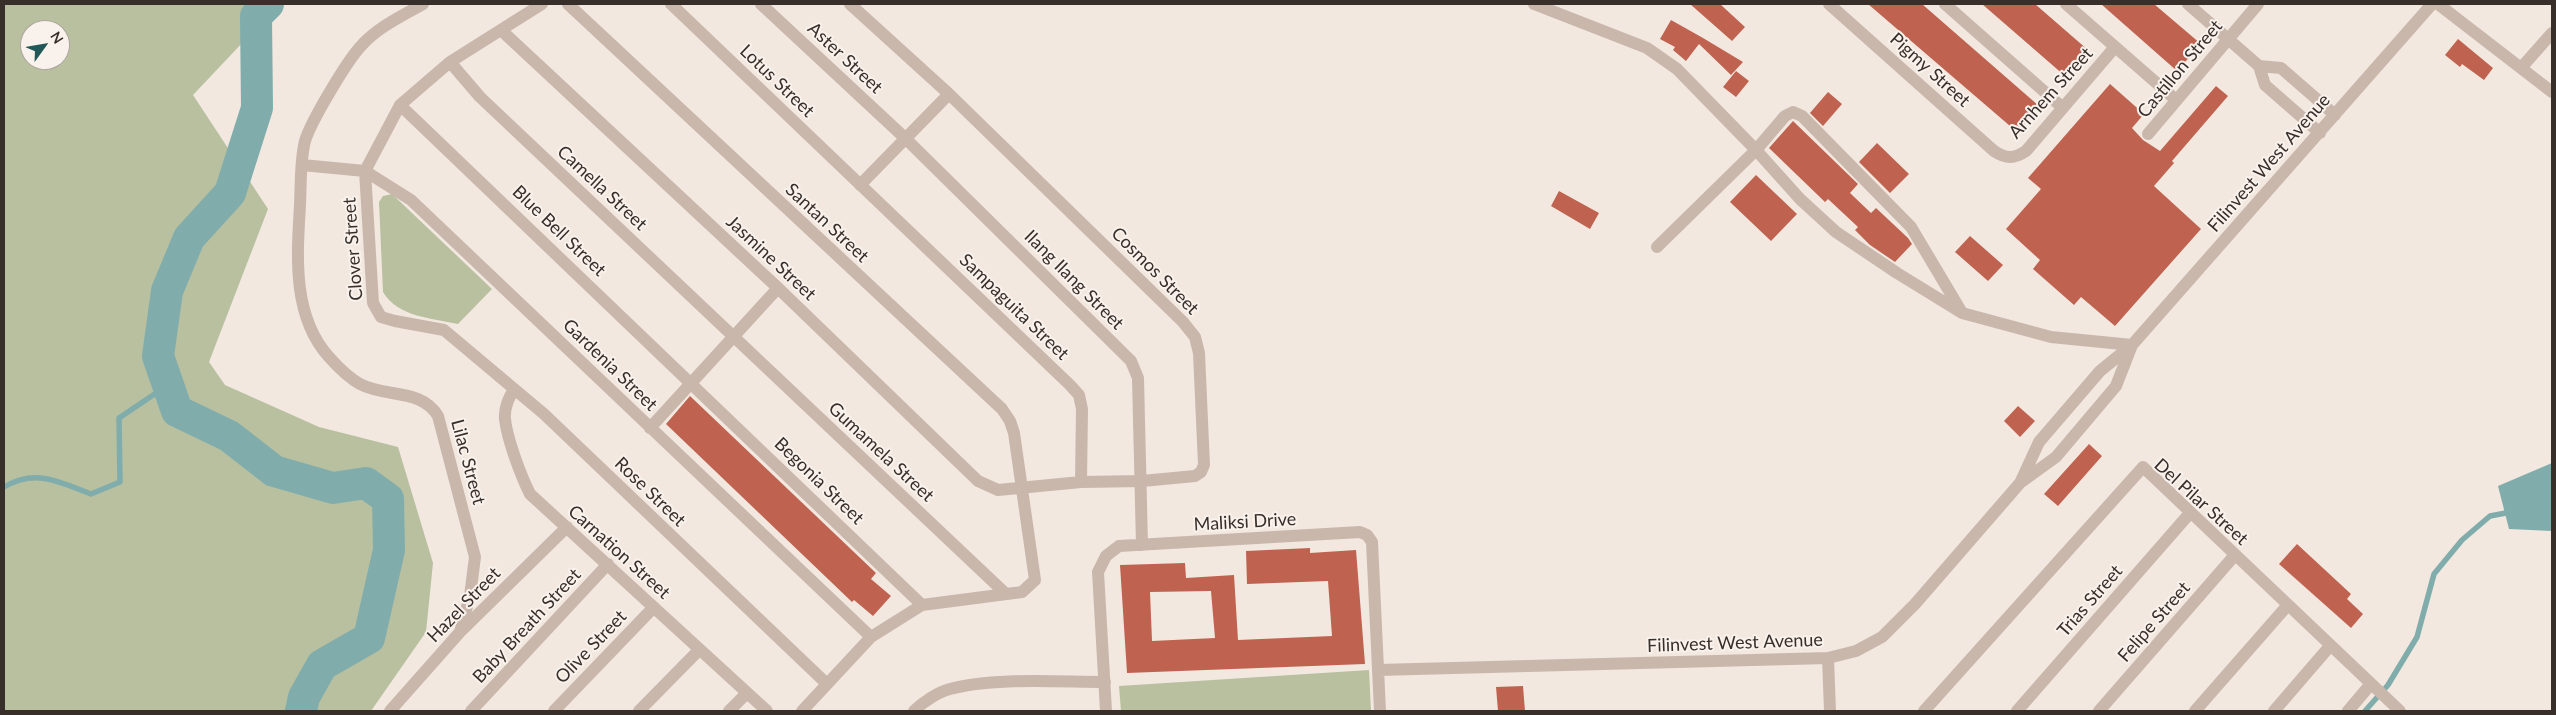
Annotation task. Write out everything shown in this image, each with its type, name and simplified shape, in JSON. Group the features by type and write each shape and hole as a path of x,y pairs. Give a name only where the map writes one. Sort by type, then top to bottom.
{"street":[{"name":"Lilac Street","path":"423,4 379,30 360,47 319,111 306,140 302,165 297,272 311,331 328,356 361,384 423,400 433,408 438,416 475,557 470,596 460,632"},
{"path":"365,172 400,105 450,62 502,31 542,4"},
{"name":"Santan Street","path":"568,4 1002,409 1010,420 1014,433 1024,489 1035,580 1022,592 1005,593"},
{"name":"Lotus Street","path":"671,4 860,184"},
{"name":"Aster Street","path":"761,4 905,138"},
{"name":"Cosmos Street","path":"850,4 949,94 1183,322 1195,336 1199,363 1204,465 1201,472 1195,476 1142,481 1081,482"},
{"path":"1534,4 1647,48 1662,57 1677,69 1756,150 1800,199 1836,232 1897,273 1962,313 2051,336 2132,345"},
{"name":"Pigmy Street","path":"1829,4 1994,151 2010,158"},
{"path":"1945,4 2063,108"},
{"path":"2066,4 2176,100"},
{"path":"2188,4 2259,66 2265,85 2320,133"},
{"name":"Castillon Street","path":"2148,134 2258,4"},
{"name":"Filinvest West Avenue","path":"2020,483 2039,442 2100,371 2132,345 2432,4"},
{"path":"2438,4 2552,92"},
{"name":"Jasmine Street","path":"502,31 778,288 978,481 998,490 1081,482"},
{"path":"2521,68 2552,33"},
{"name":"Arnhem Street","path":"2010,158 2026,151 2115,47"},
{"name":"Camella Street","path":"450,62 480,97 734,337"},
{"path":"2259,66 2281,68 2335,115"},
{"path":"860,184 949,94"},
{"name":"Blue Bell Street","path":"400,105 692,383"},
{"path":"1657,247 1756,150 1784,116 1793,112 1802,116 1911,227 1962,313"},
{"name":"Ilang Ilang Street","path":"905,138 1131,361 1138,378 1142,481 1142,546"},
{"name":"Gardenia Street","path":"302,165 365,172 411,200 871,637"},
{"name":"Clover Street","path":"365,172 373,303 382,317 444,330"},
{"name":"Sampaguita Street","path":"860,184 1079,395 1082,408 1081,482"},
{"path":"650,428 778,288"},
{"name":"Rose Street","path":"444,330 544,414 827,684"},
{"name":"Gumamela Street","path":"734,337 1005,593"},
{"name":"Filinvest West Avenue","path":"1378,670 1828,658 1856,651 1882,636 1914,604 2020,483 2056,457 2116,386 2132,345"},
{"name":"Begonia Street","path":"692,383 922,605"},
{"name":"Carnation Street","path":"514,388 506,404 505,419 522,478 530,494 767,711"},
{"name":"Del Pilar Street","path":"1924,711 2143,467 2287,606 2400,711"},
{"name":"Trias Street","path":"2017,711 2190,513"},
{"name":"Hazel Street","path":"390,711 460,632 567,527"},
{"name":"Maliksi Drive","path":"1106,711 1098,572 1106,556 1119,546 1360,532 1367,535 1372,542 1380,711"},
{"name":"Felipe Street","path":"2099,711 2235,556"},
{"name":"Baby Breath Street","path":"471,711 608,564"},
{"path":"802,711 871,637 922,605 1005,593"},
{"path":"2195,711 2287,606"},
{"name":"Olive Street","path":"554,711 654,607"},
{"path":"2274,711 2330,646"},
{"path":"639,711 699,650"},
{"path":"1828,658 1830,711"},
{"path":"914,711 920,705 948,689 974,685 1105,682"},
{"path":"2348,711 2372,686"},
{"path":"729,711 746,693"}],"green space":[{"path":"4,4 279,4 193,95 268,209 209,362 225,385 319,427 398,447 433,563 426,632 371,711 4,711"},
{"path":"392,194 492,289 458,324 406,312 397,307 383,292 379,202 383,196"},
{"path":"1369,670 1371,711 1121,711 1119,686"}],"water":[{"path":"2552,463 2552,531 2509,529 2498,486"}],"building":[{"path":"1690,4 1720,4 1745,27 1732,41"},
{"path":"1868,4 1922,4 2039,106 2017,132"},
{"path":"1982,4 2035,4 2088,50 2065,76"},
{"path":"2101,4 2154,4 2201,44 2177,71"},
{"path":"1671,20 1743,62 1731,75 1699,44 1686,61 1673,50 1675,47 1660,39"},
{"path":"2458,39 2493,68 2484,80 2462,64 2460,67 2445,55"},
{"path":"1736,71 1749,81 1736,97 1723,87"},
{"path":"2110,84 2144,114 2132,128 2143,140 2160,151 2216,86 2228,96 2172,161 2174,163 2154,186 2201,229 2115,326 2081,297 2074,305 2033,269 2040,260 2006,229 2041,189 2028,178"},
{"path":"1828,92 1842,104 1823,126 1810,113"},
{"path":"1793,121 1858,184 1850,193 1871,213 1876,208 1908,238 1912,244 1895,262 1870,245 1855,230 1858,227 1828,199 1825,202 1769,148"},
{"path":"1877,143 1909,174 1890,193 1859,162"},
{"path":"1756,175 1797,214 1771,241 1730,202"},
{"path":"1559,191 1599,213 1590,229 1551,206"},
{"path":"1970,236 2003,265 1988,281 1955,252"},
{"path":"690,396 876,573 871,579 891,596 873,616 854,600 852,602 666,424"},
{"path":"2018,406 2035,421 2020,437 2004,421"},
{"path":"2089,444 2102,456 2058,506 2044,494"},
{"path":"2297,544 2351,594 2347,599 2363,614 2351,628 2279,564"},
{"path":"1310,548 1310,553 1356,550 1365,664 1127,673 1120,565 1185,563 1186,578 1234,575 1238,640 1332,636 1328,581 1247,584 1246,551","holes":["1211,591 1215,638 1152,641 1150,592"]},
{"path":"1523,686 1525,711 1498,711 1496,687"}],"waterway":[{"path":"268,4 256,16 257,108 230,193 189,238 167,291 158,356 177,411 229,436 274,471 333,488 366,483 388,499 389,550 369,638 322,665 304,697 301,711"},
{"path":"4,487 15,481 37,478 48,479 91,494 120,482 119,418 168,385"},
{"path":"2365,711 2388,685 2417,637 2434,574 2462,540 2490,516 2511,512"}]}
